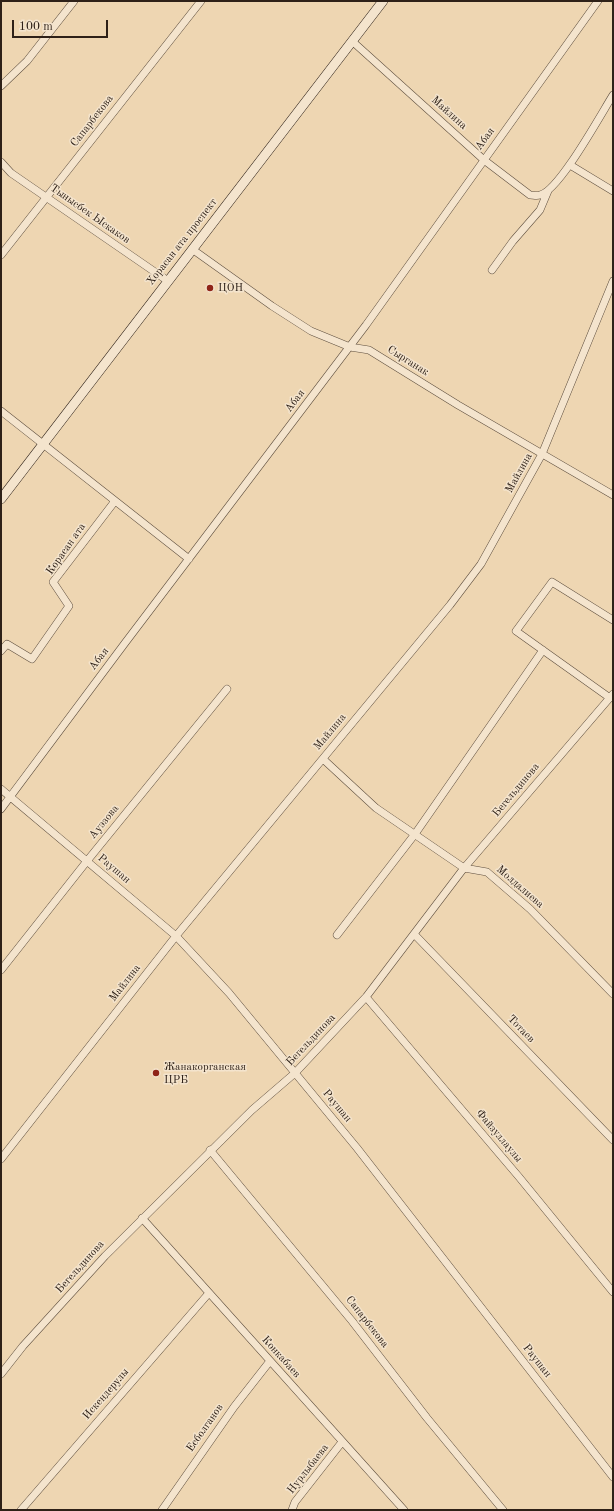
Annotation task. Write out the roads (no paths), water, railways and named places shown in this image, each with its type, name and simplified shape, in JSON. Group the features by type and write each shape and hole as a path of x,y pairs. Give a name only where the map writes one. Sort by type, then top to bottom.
{"main road":[{"name":"Хорасан ата проспект","path":"1,498 383,1"}],"street":[{"path":"1,86 27,61 74,1"},
{"name":"Сапарбекова","path":"1,255 201,1"},
{"name":"Абая","path":"1,809 350,346 598,1"},
{"name":"Майлина","path":"352,41 484,160 530,195 539,196 548,191"},
{"path":"492,270 540,210 548,191 570,165 613,95"},
{"name":"Тынысбек Ыскаков","path":"1,162 11,173 168,281"},
{"path":"570,165 613,191"},
{"name":"Сырганак","path":"192,249 268,303 311,331 350,346 369,350 458,405 613,495"},
{"name":"Майлина","path":"1,1159 176,936 450,605 481,564 542,454 613,281"},
{"path":"1,411 189,559"},
{"name":"Корасан ата","path":"1,651 7,644 32,659 69,606 53,582 115,500"},
{"name":"Бегельдинова","path":"1,1374 23,1346 104,1256 210,1150 252,1110 295,1073 366,997 464,868 611,696 516,631 552,582 613,620"},
{"path":"337,935 415,834 543,650"},
{"name":"Ауэзова","path":"1,970 227,688"},
{"name":"Молдалиева","path":"323,759 376,808 464,868 487,872 530,909 613,994"},
{"name":"Раушан","path":"1,789 176,936 229,993 357,1148 613,1477"},
{"name":"Тотаев","path":"414,934 613,1140"},
{"name":"Файзуллаулы","path":"366,997 514,1171 613,1292"},
{"name":"Сапарбекова","path":"210,1150 352,1321 427,1418 503,1510"},
{"name":"Конкабаев","path":"142,1218 404,1510"},
{"name":"Искендерулы","path":"21,1510 209,1293"},
{"name":"Есболганов","path":"162,1510 234,1407 270,1361"},
{"name":"Нурлыбаева","path":"292,1510 295,1502 342,1442"}],"place":[{"name":"ЦОН","path":"210,288"},
{"name":"Жанакорганская ЦРБ","path":"156,1073"}]}
